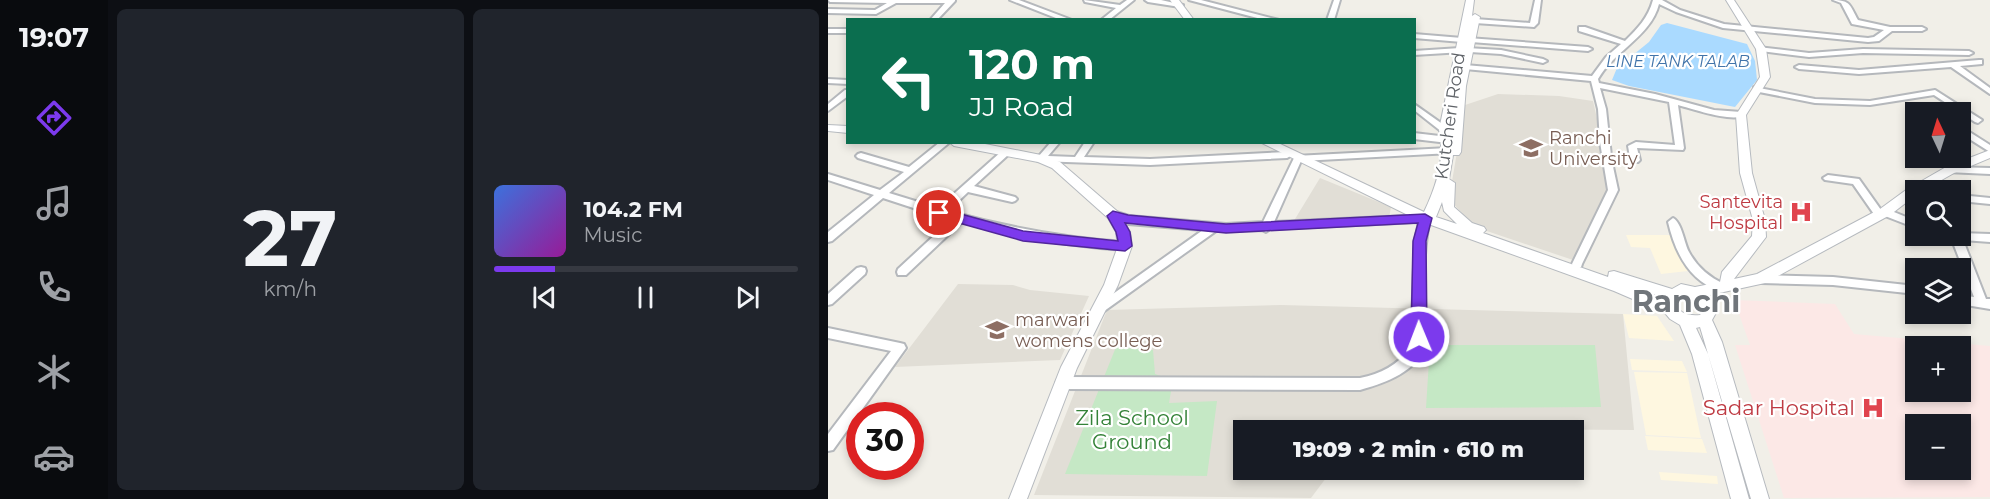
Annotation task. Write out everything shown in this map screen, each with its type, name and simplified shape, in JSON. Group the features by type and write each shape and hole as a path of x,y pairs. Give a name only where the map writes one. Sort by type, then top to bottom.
{"main road":[{"name":"Kutcheri Road","path":"1432,220 1466,45 1470,0"},
{"path":"1476,0 1475,21 1466,45 1465,67 1447,193 1448,208 1467,226 1577,264 1670,301 1686,321 1700,354 1740,499"},
{"path":"1686,321 1707,313 1727,276 1759,237 1759,220 1746,173 1741,115 1765,77 1761,49 1730,0"},
{"path":"1177,3 1188,18"},
{"path":"828,128 846,130"},
{"path":"974,144 993,146 1005,153 1041,159 1063,170 1113,216 1123,232 1125,246 1100,309 1062,382 1018,499"},
{"path":"1269,144 1432,220 1618,287 1670,301"},
{"path":"1935,180 1950,170 1990,154"},
{"path":"1670,301 1681,290 1695,293 1760,279 1882,214 1905,199"},
{"path":"1695,293 1707,313 1760,499"}],"street":[{"path":"830,0 893,2 952,0"},
{"path":"935,18 952,0"},
{"path":"1013,0 1063,18"},
{"path":"1107,18 1131,0"},
{"path":"1148,0 1177,3"},
{"path":"1192,0 1207,1 1269,18"},
{"path":"1331,18 1337,0"},
{"path":"1475,21 1531,25 1534,23 1538,0"},
{"path":"1577,264 1613,190 1602,109 1594,81 1597,72 1648,20 1656,8 1657,0 1712,24 1748,30 1868,40 1876,39 1890,29"},
{"path":"1836,0 1844,2 1855,22 1890,29 1922,29"},
{"path":"1088,1 1121,7"},
{"path":"828,11 876,12 893,2"},
{"path":"1582,29 1625,43"},
{"path":"828,31 846,31"},
{"path":"1416,36 1543,61"},
{"path":"1416,53 1466,45 1588,49"},
{"path":"1761,49 1809,55 1863,51 1969,52"},
{"path":"1799,67 1859,72 1978,62"},
{"path":"1954,65 1990,92"},
{"path":"1465,67 1594,81 1714,112 1741,115"},
{"path":"1977,82 1990,80"},
{"path":"828,81 846,82"},
{"path":"1757,89 1815,101 1870,103 1935,92 1950,102"},
{"path":"828,108 846,94"},
{"path":"1607,159 1635,160 1632,146 1636,144 1680,147 1673,100"},
{"path":"1416,108 1447,140"},
{"path":"1971,115 1978,120 1971,121"},
{"path":"1416,136 1447,140"},
{"path":"1971,136 1990,149"},
{"path":"1416,143 1447,140"},
{"path":"828,238 943,144"},
{"path":"1041,159 1054,144"},
{"path":"1078,160 1089,144"},
{"path":"1041,159 1150,162 1292,156 1408,144"},
{"path":"939,213 1005,153"},
{"path":"861,156 909,170"},
{"path":"1266,228 1292,156"},
{"path":"1950,170 1990,171"},
{"path":"828,177 958,219 1023,236 1125,246"},
{"path":"1828,178 1856,181 1882,214 1905,221"},
{"path":"967,188 1012,199"},
{"path":"1971,199 1987,201 1990,211"},
{"path":"1113,216 1128,220 1213,228 1266,228 1432,220"},
{"path":"902,272 958,219"},
{"path":"1062,382 1360,384 1384,378 1402,366 1417,350 1419,241 1432,220"},
{"path":"1673,222 1688,260 1701,278 1721,287"},
{"path":"828,224 841,226"},
{"path":"1100,309 1213,228"},
{"path":"1971,237 1990,238"},
{"path":"1960,246 1986,303"},
{"path":"828,301 861,271"},
{"path":"1760,279 1833,281 1905,289"},
{"path":"1971,301 1986,303"},
{"path":"828,333 900,348 828,445"}],"shaded area":[{"name":"Ranchi University","path":"1498,94 1559,96 1593,101 1613,190 1573,260 1475,227 1449,199 1465,105"},
{"path":"1320,178 1391,207 1389,218 1295,219"},
{"path":"1626,235 1671,235 1688,271 1661,274 1650,248 1631,247"},
{"name":"marwari womens college","path":"958,284 1013,285 1030,290 1089,296 1060,360 895,367"},
{"name":"Sadar Hospital","path":"1734,300 1835,304 1854,334 1905,338 1905,402 1971,402 1971,344 1990,346 1990,497 1784,498 1735,345 1750,345"},
{"path":"1281,305 1623,314 1634,430 1584,430 1584,420 1233,420 1233,480 1324,480 1311,498 1034,495 1107,310"},
{"path":"1623,314 1657,316 1674,341 1629,338"},
{"path":"1630,359 1682,361 1687,372 1632,370"},
{"path":"1634,372 1687,373 1701,438 1646,435"},
{"path":"1645,436 1702,439 1707,453 1648,450"},
{"path":"1659,472 1717,476 1718,484 1661,480"}],"green space":[{"path":"1430,345 1595,345 1601,407 1426,408"},
{"name":"Zila School Ground","path":"1116,347 1153,350 1155,374 1173,380 1169,403 1217,401 1207,476 1065,474"}],"water":[{"name":"LINE TANK TALAB","path":"1667,23 1747,44 1755,61 1757,80 1735,107 1629,86 1612,80 1617,68 1649,42 1661,25"}],"place":[{"name":"Ranchi University","path":"1531,148"},
{"name":"Santevita Hospital","path":"1801,212"},
{"name":"marwari womens college","path":"997,330"},
{"name":"Sadar Hospital","path":"1873,408"}],"district":[{"name":"Ranchi","path":"1686,302"}],"route":[{"path":"939,213 1023,236 1105,246 1125,246 1123,232 1113,216 1128,220 1213,228 1266,228 1425,218 1419,241 1419,337"}]}
